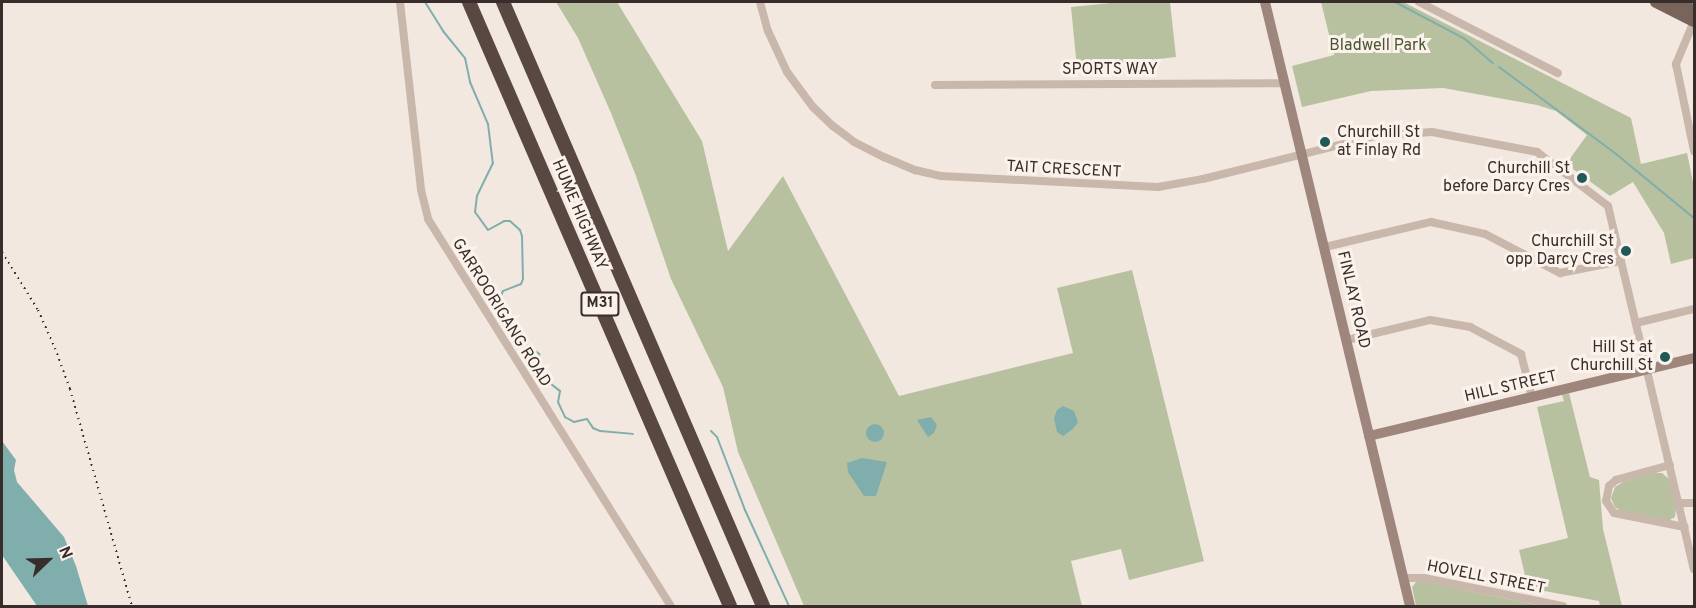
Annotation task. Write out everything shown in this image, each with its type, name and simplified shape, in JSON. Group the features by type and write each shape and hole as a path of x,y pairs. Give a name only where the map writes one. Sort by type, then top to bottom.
{"highway":[{"name":"HUME HIGHWAY","path":"469,2 730,606"},
{"name":"HUME HIGHWAY","path":"503,2 763,606"}],"main road":[{"path":"1656,2 1695,21"},
{"path":"1677,2 1695,11"}],"street":[{"name":"GARROORIGANG ROAD","path":"400,2 423,199 428,219 671,606"},
{"name":"TAIT CRESCENT","path":"760,2 768,31 787,72 813,107 833,126 854,141 900,165 941,176 975,180 1158,186 1203,179 1376,136 1432,132 1537,152 1605,202 1695,569"},
{"name":"FINLAY ROAD","path":"1265,2 1410,606"},
{"path":"1419,2 1558,73"},
{"path":"1695,21 1676,64 1695,151"},
{"name":"SPORTS WAY","path":"935,86 1284,83"},
{"path":"1325,248 1431,222 1485,234 1560,273 1621,261"},
{"path":"1636,323 1695,309"},
{"path":"1347,340 1430,320 1470,327 1521,354 1532,397"},
{"name":"HILL STREET","path":"1370,436 1695,358"},
{"path":"1670,465 1616,480 1609,486 1606,501 1614,513 1685,527"},
{"path":"1679,503 1695,503"},
{"name":"HOVELL STREET","path":"1403,578 1425,578 1563,606"}],"green space":[{"path":"556,2 617,2 702,141 728,251 783,176 899,396 1073,353 1057,288 1132,270 1204,561 1129,580 1121,549 1071,561 1082,606 804,606 738,452 723,387 671,279 636,176 611,113 578,38"},
{"path":"1121,2 1170,2 1176,57 1077,68 1071,7"},
{"name":"Bladwell Park","path":"1321,2 1403,2 1631,118 1641,164 1687,153 1694,187 1694,258 1671,264 1664,233 1633,182 1610,196 1566,164 1587,135 1556,111 1537,105 1443,88 1371,91 1302,107 1292,66 1334,55"},
{"path":"1569,393 1590,477 1599,480 1603,529 1622,606 1600,606 1599,601 1528,588 1519,550 1568,538 1537,407 1564,401 1562,395"},
{"path":"1653,473 1662,473 1669,479 1676,507 1675,517 1668,521 1621,511 1615,507 1611,498 1615,487 1623,482"},
{"path":"1424,581 1542,606 1416,606 1412,587 1416,582"}],"water":[{"path":"1063,406 1074,411 1078,422 1063,436 1057,432 1054,418 1057,410"},
{"path":"931,417 937,425 934,433 928,437 917,420"},
{"path":"875,424 881,427 884,433 881,439 875,442 869,439 866,433 869,427"},
{"path":"2,441 16,460 14,470 17,482 64,537 76,566 88,606 37,606 2,555"},
{"path":"862,458 887,462 876,496 864,496 848,472 847,463"}],"waterway":[{"path":"425,2 443,31 465,58 470,82 488,124 493,163 477,196 475,212 488,230 504,221 510,221 520,230 522,236 523,279 521,284 503,291 500,298 510,329 516,337 539,354 542,377 560,391 558,402 565,417 574,422 587,419 593,428 600,431 633,434"},
{"path":"1395,2 1465,39 1493,63"},
{"path":"1499,67 1616,154 1694,218"},
{"path":"711,431 717,437 745,510 789,606"}],"railway":[{"path":"2,252 38,310 55,348 70,389 132,606"}],"place":[{"name":"Churchill St at Finlay Rd","path":"1325,142"},
{"name":"Churchill St before Darcy Cres","path":"1582,178"},
{"name":"Churchill St opp Darcy Cres","path":"1626,251"},
{"name":"Hill St at Churchill St","path":"1665,357"}]}
